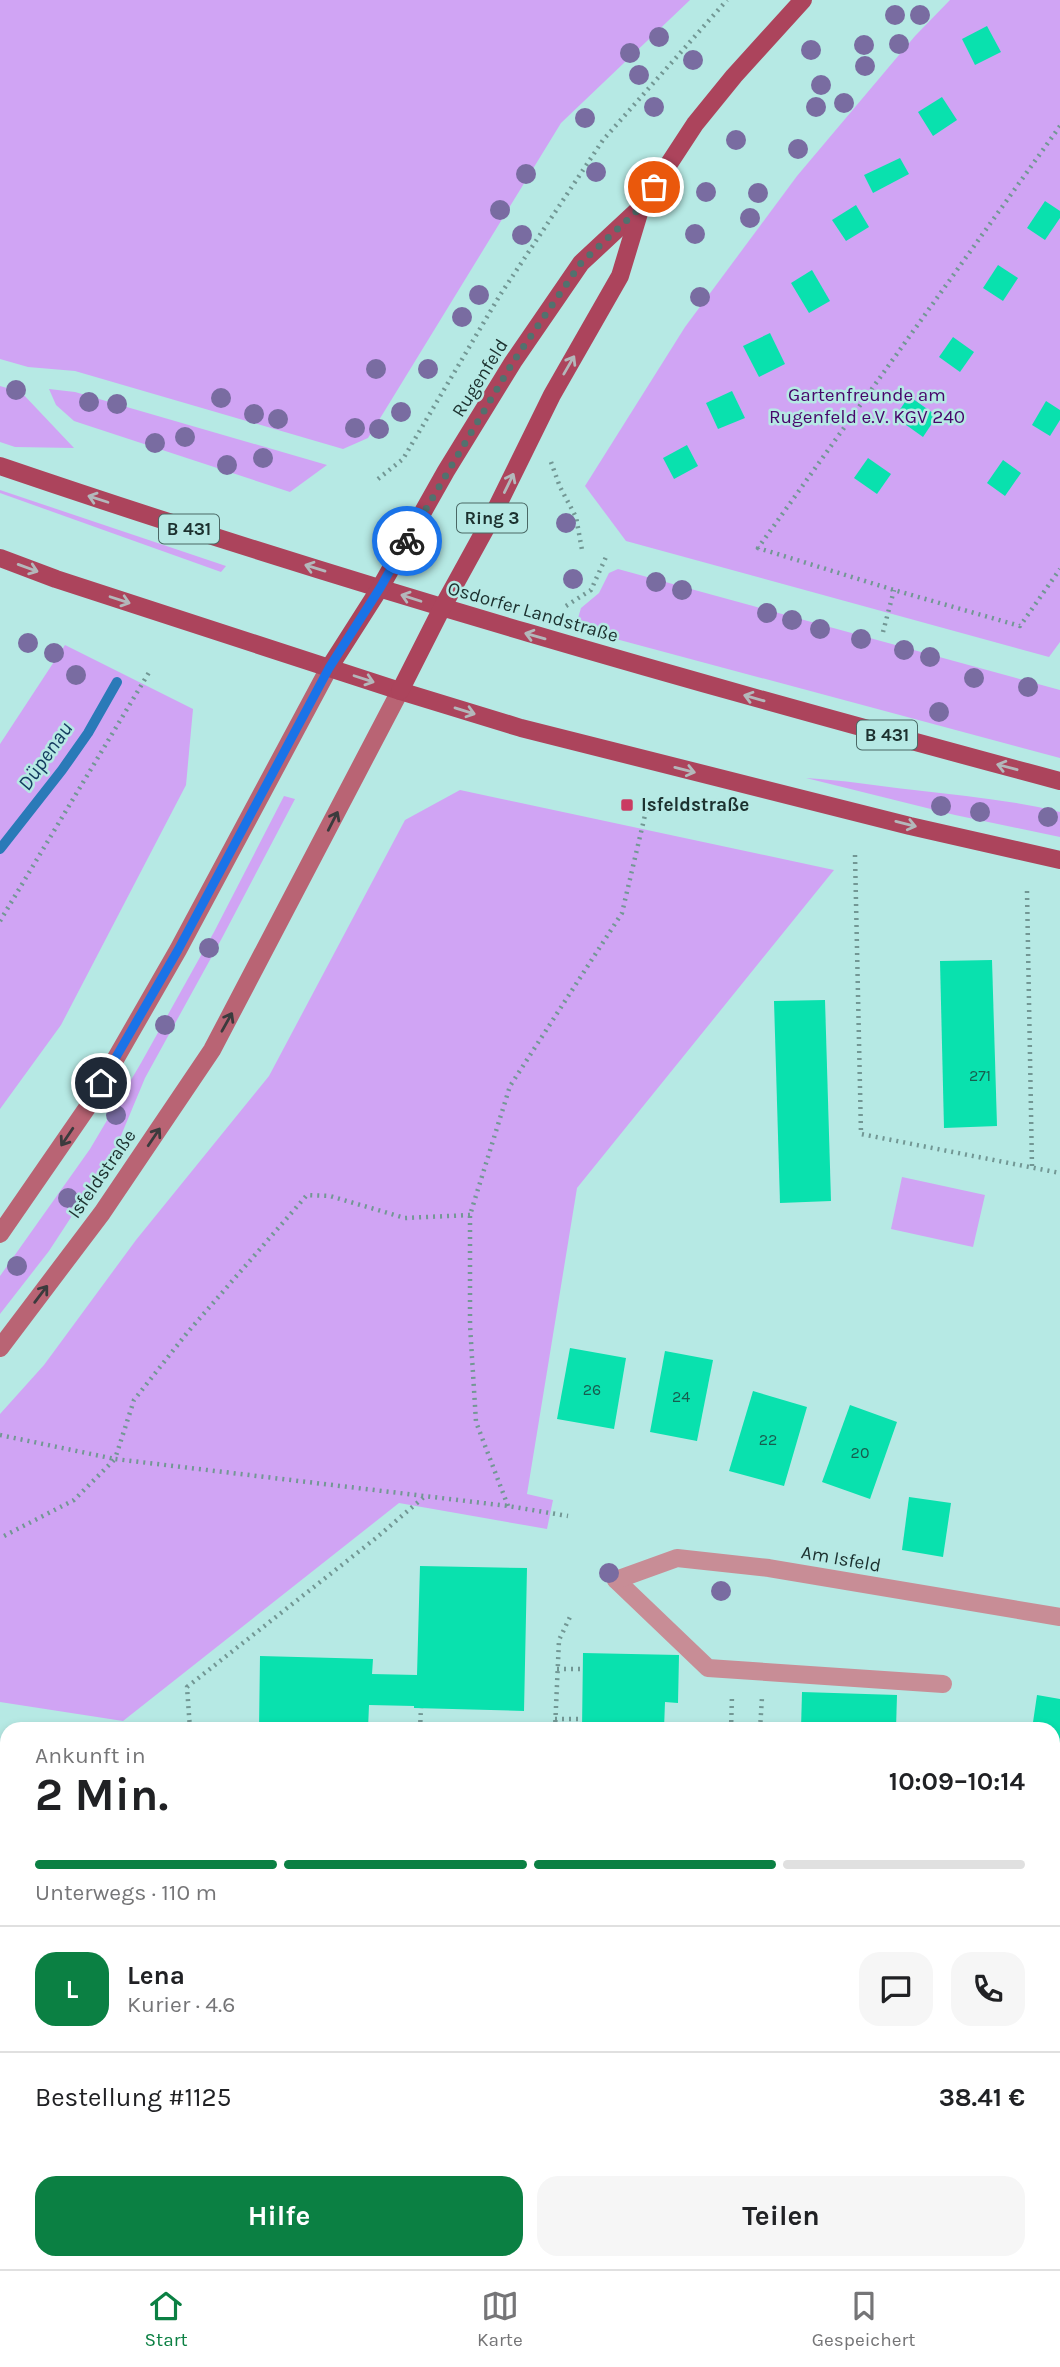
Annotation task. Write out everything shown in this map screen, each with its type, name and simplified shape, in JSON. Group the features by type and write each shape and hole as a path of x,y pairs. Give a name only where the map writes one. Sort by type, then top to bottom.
{"main road":[{"name":"Rugenfeld","path":"380,588 446,471 506,373 581,263 640,208 695,124 734,76 803,0"},
{"name":"Rugenfeld","path":"442,608 492,517 552,395 620,276 640,208"},
{"name":"Osdorfer Landstraße","path":"0,466 254,550 442,608 820,717 1060,781"},
{"path":"0,558 55,579 521,728 1060,860"},
{"name":"Ring 3","path":"0,1234 89,1105 185,938 329,668 380,588"},
{"name":"Isfeldstraße","path":"0,1348 102,1213 212,1050 442,608"}],"street":[{"name":"Am Isfeld","path":"943,1684 708,1668 616,1580 677,1558 769,1568 1060,1618"}],"path":[{"path":"378,480 403,459 500,295 603,140 727,0"},
{"path":"1060,126 758,548 1020,626 1060,569"},
{"path":"560,488 576,517 582,550"},
{"path":"566,606 591,590 606,557"},
{"path":"883,632 894,590"},
{"path":"0,921 151,669"},
{"path":"508,1506 476,1422 470,1325 470,1215 509,1086 622,914 646,811"},
{"path":"855,855 861,1135 1060,1173"},
{"path":"1027,891 1032,1167"},
{"path":"0,1538 74,1500 115,1460 134,1400 187,1333 307,1195 330,1196 405,1218 470,1215"},
{"path":"0,1435 115,1460 508,1506 568,1516"},
{"path":"190,1722 187,1687 425,1496"},
{"path":"570,1617 559,1640 555,1719 582,1720"},
{"path":"557,1669 583,1669"},
{"path":"420,1722 421,1708"}],"green space":[{"path":"0,0 690,0 561,123 368,438 343,449 75,371 28,367 0,359"},
{"name":"Gartenfreunde am Rugenfeld e.V. KGV 240","path":"950,0 1060,0 1060,642 1049,657 626,541 585,486 685,327 797,176 915,36"},
{"path":"0,386 21,392 74,448 15,447 0,442"},
{"path":"49,389 75,392 327,465 290,492 74,421 56,405"},
{"path":"0,490 226,566 221,572 0,493"},
{"path":"618,569 1060,690 1060,758 575,628 581,608 599,593 609,573"},
{"path":"65,645 193,709 186,785 61,1025 0,1109 0,744"},
{"path":"806,778 987,799 1060,812 1060,837 955,815"},
{"path":"460,790 834,870 577,1188 527,1494 553,1500 547,1529 399,1503 123,1721 0,1702 0,1414 44,1365 136,1240 269,1076 405,820"},
{"path":"284,796 295,799 145,1078 115,1150 49,1251 0,1314 0,1276 90,1149 141,1063 214,932"},
{"path":"902,1177 985,1195 973,1247 891,1229"}],"building":[{"path":"987,26 1001,52 975,65 962,39"},
{"path":"942,97 957,120 933,136 918,112"},
{"path":"900,158 909,174 873,193 864,175"},
{"path":"1045,201 1060,211 1060,218 1045,240 1027,228"},
{"path":"856,205 869,227 846,241 832,220"},
{"path":"998,265 1018,278 1003,301 983,288"},
{"path":"812,270 830,301 809,313 791,283"},
{"path":"770,333 785,364 759,377 743,346"},
{"path":"953,337 974,352 960,372 939,357"},
{"path":"732,391 745,418 718,429 706,403"},
{"path":"909,396 937,416 923,437 895,417"},
{"path":"1046,401 1060,410 1060,420 1050,436 1032,425"},
{"path":"687,445 698,466 674,479 663,458"},
{"path":"868,458 891,474 877,494 854,478"},
{"path":"1003,460 1021,473 1005,496 987,483"},
{"path":"992,960 997,1126 944,1128 940,961"},
{"path":"825,1000 831,1201 780,1203 774,1001"},
{"path":"570,1348 626,1358 614,1429 557,1419"},
{"path":"665,1351 713,1360 697,1441 650,1432"},
{"path":"753,1391 807,1407 784,1486 729,1471"},
{"path":"850,1405 897,1422 870,1499 822,1482"},
{"path":"909,1497 951,1503 943,1557 902,1550"},
{"path":"420,1566 527,1568 524,1711 369,1705 368,1722 259,1722 260,1656 373,1659 372,1674 417,1675"},
{"path":"583,1653 679,1655 678,1703 665,1702 664,1722 582,1722"},
{"path":"802,1692 897,1695 896,1722 801,1722"},
{"path":"1037,1695 1060,1699 1060,1722 1033,1722"}],"waterway":[{"name":"Düpenau","path":"0,849 88,733 117,682"}],"way so far":[{"path":"407,541 446,471 513,362 581,263 640,208 654,187"}],"place":[{"name":"Isfeldstraße","path":"627,805"}],"route":[{"path":"101,1083 178,950 329,668 407,541"}]}
